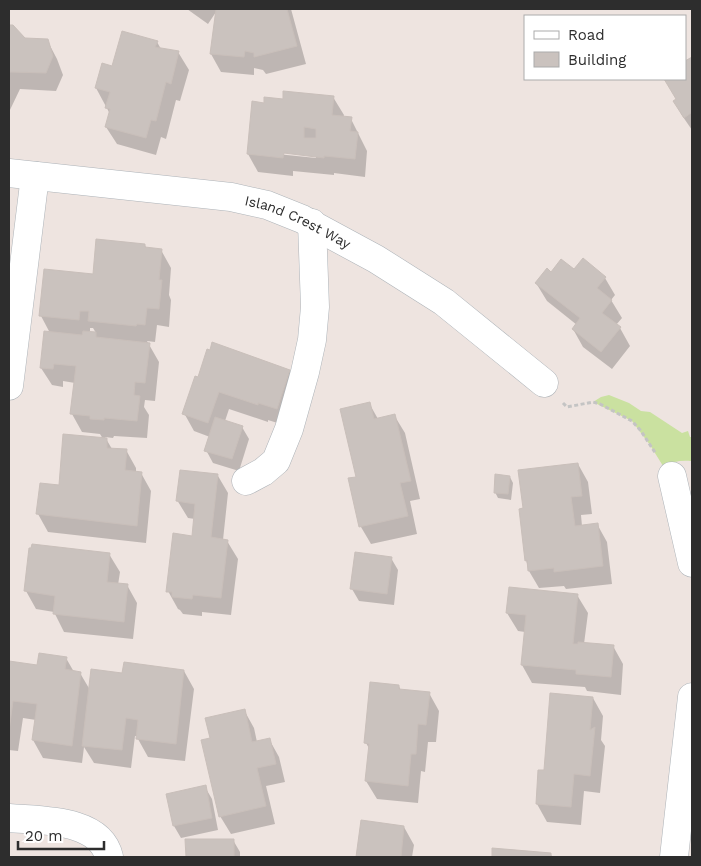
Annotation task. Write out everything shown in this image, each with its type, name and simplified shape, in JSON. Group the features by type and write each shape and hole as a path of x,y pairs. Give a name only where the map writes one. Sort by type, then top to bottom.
{"street":[{"name":"Island Crest Way","path":"22,174 231,197 267,205 312,224 376,259 444,302 544,383"},
{"path":"9,386 22,174"},
{"path":"246,482 263,472 276,461 289,429 305,372 312,340 315,307 312,224"},
{"path":"672,476 692,563"},
{"path":"674,857 692,697"},
{"path":"9,818 62,823 84,829 105,848"}],"path":[{"path":"544,383 567,407 592,402 600,404 632,421 656,453 664,470 672,476"}],"green space":[{"path":"609,395 629,403 641,411 650,412 682,433 688,431 690,437 692,437 692,464 691,461 683,461 663,466 632,421 593,402"}],"building":[{"path":"216,9 287,9 297,46 254,57 254,53 245,51 244,57 210,54"},
{"path":"9,25 13,25 25,38 48,39 53,56 46,73 10,72 9,74"},
{"path":"122,31 158,41 155,47 179,51 171,84 166,82 156,121 151,120 146,138 105,127 110,109 105,108 110,92 95,88 102,63 112,66"},
{"path":"692,57 692,115 691,113 684,118 673,101 676,99 665,80 686,80 686,60"},
{"path":"283,91 334,96 332,115 352,117 350,131 358,132 355,159 324,156 324,158 284,153 283,158 247,154 252,101 264,103 264,97 283,99","holes":["304,127 316,129 316,138 304,138"]},
{"path":"96,239 145,244 145,247 162,249 159,280 162,280 159,309 147,308 145,325 137,324 136,326 88,321 89,311 80,311 79,320 39,316 44,269 93,274"},
{"path":"583,258 606,277 597,288 612,300 602,313 621,327 601,352 572,329 580,318 535,283 547,268 551,272 561,259 574,269"},
{"path":"44,331 82,335 83,331 96,332 96,337 150,343 145,383 135,382 134,395 140,396 137,421 104,418 104,420 90,419 90,416 70,414 76,366 54,364 53,369 40,368"},
{"path":"212,342 290,370 277,409 258,403 258,405 219,392 208,423 182,414 195,376 198,377 207,349 210,350"},
{"path":"370,402 374,419 395,414 411,481 400,483 408,516 359,527 348,478 356,477 340,409"},
{"path":"215,417 243,426 232,459 204,451"},
{"path":"63,434 107,438 107,448 127,449 125,470 142,472 137,526 36,514 40,483 59,485"},
{"path":"578,463 582,496 571,497 575,526 598,523 603,566 554,572 554,568 528,571 527,560 525,561 519,509 523,508 518,470"},
{"path":"180,470 218,474 211,537 228,540 221,598 193,595 192,599 172,597 172,592 166,592 173,533 192,536 195,504 176,501"},
{"path":"495,474 510,476 508,494 494,493"},
{"path":"32,544 110,553 107,582 128,584 124,622 53,614 55,596 24,591 29,548 31,548"},
{"path":"355,552 392,557 387,594 350,589"},
{"path":"509,587 578,594 573,644 578,644 578,642 614,645 611,677 576,674 576,670 521,665 526,615 506,613"},
{"path":"39,653 67,657 65,669 81,672 72,746 32,740 37,704 13,701 9,731 9,661 37,665"},
{"path":"124,662 184,670 176,744 136,739 138,720 126,718 122,750 82,746 91,669 122,673"},
{"path":"370,682 399,685 399,689 430,692 426,725 418,724 416,754 411,754 408,786 365,781 369,744 364,743"},
{"path":"550,693 593,697 590,730 595,727 590,776 574,774 571,807 536,804 538,770 544,770"},
{"path":"245,709 252,742 270,738 276,764 257,768 266,806 219,817 201,740 210,738 205,718"},
{"path":"206,785 212,818 173,826 166,794"},
{"path":"361,820 404,826 401,857 356,857"},
{"path":"185,839 234,839 234,857 186,857"},
{"path":"492,848 551,853 551,857 492,857"}]}
